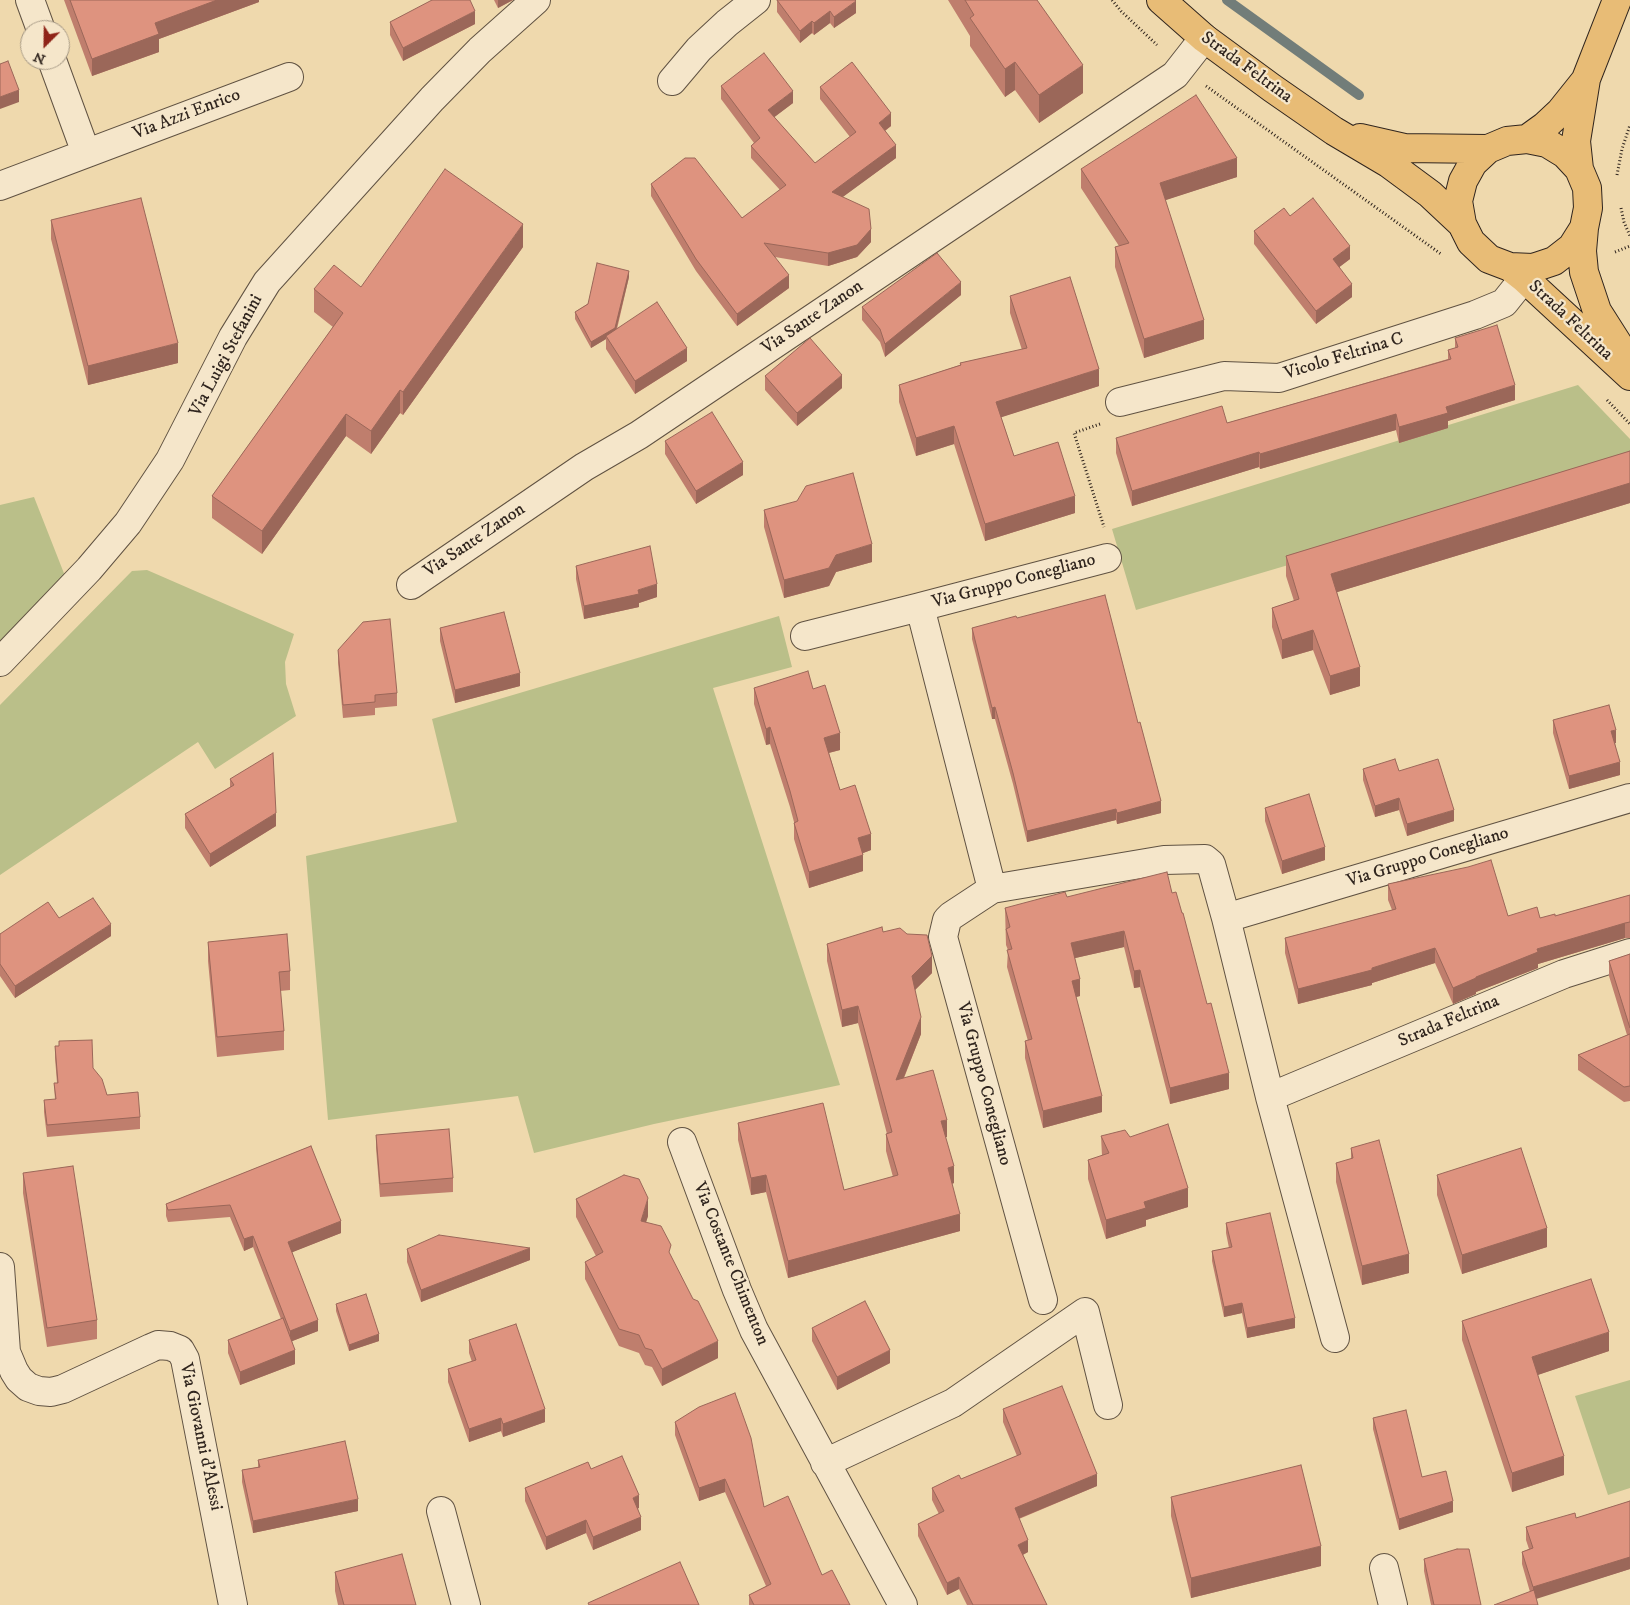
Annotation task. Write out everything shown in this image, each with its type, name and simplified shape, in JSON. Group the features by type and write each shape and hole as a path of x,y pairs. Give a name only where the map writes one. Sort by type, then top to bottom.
{"main road":[{"name":"Strada Feltrina","path":"1161,0 1204,38 1334,131 1388,163 1423,188 1462,224"},
{"path":"1578,169 1576,141 1586,79 1617,0"},
{"path":"1527,139 1560,112 1586,79"},
{"name":"Strada Feltrina","path":"1334,131 1404,148 1488,149"},
{"name":"Strada Feltrina","path":"1630,363 1597,311 1588,289 1583,265 1584,228 1588,208 1587,194 1578,169 1565,154 1547,143 1527,139 1506,141 1488,149 1472,163 1463,181 1458,201 1462,224 1471,242 1489,259 1517,272 1630,376"},
{"name":"Strada Feltrina","path":"1517,272 1554,261 1572,247 1584,228"}],"street":[{"path":"30,0 37,20"},
{"name":"Via Luigi Stefanini","path":"0,662 89,569 128,523 170,460 233,337 268,282 432,99 480,50 536,0"},
{"path":"672,81 700,49 727,23 756,0"},
{"name":"Via Sante Zanon","path":"411,585 584,467 639,435 1174,75 1182,68 1204,38"},
{"path":"56,70 86,153"},
{"name":"Via Azzi Enrico","path":"0,186 289,77"},
{"name":"Vicolo Feltrina C","path":"1120,402 1224,376 1279,378 1476,316 1504,303 1517,272"},
{"name":"Via Gruppo Conegliano","path":"805,636 1108,558"},
{"name":"Via Gruppo Conegliano","path":"920,607 992,889"},
{"name":"Via Gruppo Conegliano","path":"1226,918 1630,798"},
{"name":"Via Gruppo Conegliano","path":"1043,1300 943,937 947,920 992,889 1164,860 1205,859 1211,864 1226,918 1270,1096 1335,1338"},
{"name":"Strada Feltrina","path":"1270,1096 1564,974 1630,952"},
{"name":"Via Costante Chimenton","path":"682,1142 737,1290 754,1330 903,1605"},
{"name":"Via Giovanni d'Alessi","path":"0,1267 6,1352 19,1379 28,1387 39,1392 51,1392 63,1389 158,1345 170,1346 180,1350 185,1359 233,1605"},
{"path":"825,1463 953,1403 1085,1312 1108,1405"},
{"path":"441,1512 466,1605"},
{"path":"1384,1568 1393,1605"}],"path":[{"path":"1112,0 1121,11 1182,68 1445,257"},
{"path":"1622,149 1630,125"},
{"path":"1601,396 1630,424"},
{"path":"1108,558 1104,526 1074,433 1125,415 1120,402"}],"green space":[{"path":"1578,385 1630,439 1630,464 1136,610 1112,529"},
{"path":"34,497 67,581 0,650 0,505"},
{"path":"147,570 294,634 285,662 286,684 296,716 215,769 198,742 0,875 0,705 132,571"},
{"path":"779,616 792,667 713,688 840,1085 654,1124 534,1153 518,1096 328,1120 306,856 457,822 432,719"},
{"path":"1630,1380 1630,1488 1608,1495 1575,1396"}],"building":[{"path":"70,0 217,0 155,23 159,34 92,59"},
{"path":"432,0 470,0 475,11 403,48 390,22"},
{"path":"777,0 856,1 834,17 830,11 814,23 812,21 800,31"},
{"path":"965,0 1037,0 1083,65 1039,95 1015,62 1005,69 970,18 974,15"},
{"path":"764,53 793,91 768,110 815,163 856,132 820,87 852,62 891,113 879,123 896,145 832,192 869,209 871,229 857,245 828,253 764,243 789,275 737,314 696,259 651,184 685,158 695,158 742,218 786,185 751,146 760,138 721,86"},
{"path":"8,61 19,90 0,97 0,64"},
{"path":"1196,95 1237,158 1160,183 1204,320 1144,339 1115,247 1129,243 1081,169"},
{"path":"445,169 523,224 403,392 400,390 371,431 346,414 262,531 212,496 343,313 314,289 334,265 361,287"},
{"path":"141,198 178,343 88,366 51,220"},
{"path":"1313,198 1350,246 1333,259 1352,284 1316,311 1254,231 1284,208 1290,216"},
{"path":"937,253 961,282 885,344 880,329 862,307"},
{"path":"597,263 629,271 615,328 591,342 575,312 588,304"},
{"path":"1070,277 1099,369 996,402 1014,456 1058,442 1075,496 985,524 954,426 916,438 899,385 961,365 960,363 1027,348 1010,296"},
{"path":"657,302 687,348 635,381 606,336"},
{"path":"1497,325 1515,385 1446,407 1448,413 1399,427 1396,414 1260,454 1259,452 1132,491 1116,438 1222,406 1227,423 1451,359 1448,350 1458,347 1455,338"},
{"path":"810,338 842,375 797,413 765,376"},
{"path":"712,412 743,462 696,491 665,441"},
{"path":"1630,451 1630,483 1331,574 1360,667 1330,676 1313,630 1282,640 1272,608 1299,599 1286,556"},
{"path":"853,473 872,544 836,555 829,568 784,580 764,510 797,501 806,486"},
{"path":"650,546 657,584 638,590 639,594 584,606 576,566"},
{"path":"1105,595 1138,723 1140,722 1161,801 1117,813 1116,809 1027,831 1013,773 995,707 992,708 972,628"},
{"path":"504,612 520,673 455,690 440,628"},
{"path":"390,619 397,693 375,695 375,702 343,705 338,650 363,622"},
{"path":"808,671 813,689 825,685 840,733 824,738 840,790 855,785 871,834 858,838 863,855 809,872 794,823 798,821 790,791 770,727 766,729 754,688"},
{"path":"1609,705 1616,730 1611,731 1620,762 1569,776 1553,720"},
{"path":"273,753 276,813 210,854 185,814 234,785 230,779"},
{"path":"1395,759 1399,771 1438,759 1454,810 1407,824 1399,798 1375,806 1363,769"},
{"path":"1309,794 1325,847 1282,861 1265,808"},
{"path":"1491,860 1508,916 1537,907 1540,918 1555,914 1555,916 1630,895 1630,922 1537,949 1538,952 1453,988 1435,948 1372,968 1372,970 1298,989 1285,938 1396,909 1388,884 1468,867"},
{"path":"1167,872 1172,893 1176,892 1183,913 1207,1004 1211,1003 1229,1073 1170,1088 1140,970 1134,971 1124,931 1071,943 1080,979 1072,981 1102,1096 1043,1111 1025,1041 1032,1039 1007,950 1012,949 1006,929 1010,927 1005,908 1065,892 1067,897"},
{"path":"93,898 111,924 15,986 0,964 0,934 48,902 59,918"},
{"path":"882,927 883,932 900,928 907,934 927,935 932,956 912,976 921,1017 896,1080 933,1070 947,1120 941,1121 954,1166 948,1168 960,1214 788,1261 766,1175 751,1178 738,1123 823,1103 844,1190 898,1175 886,1134 892,1132 858,1006 842,1010 827,944"},
{"path":"287,934 290,971 279,972 284,1031 217,1037 208,942"},
{"path":"1630,954 1630,1028 1609,961"},
{"path":"1630,1034 1630,1086 1624,1087 1578,1055"},
{"path":"92,1040 93,1068 102,1079 107,1095 138,1092 140,1117 47,1125 44,1100 56,1099 54,1083 58,1083 55,1046 59,1046 59,1041"},
{"path":"1168,1124 1188,1188 1144,1202 1146,1208 1106,1220 1088,1160 1109,1153 1101,1136 1125,1130 1130,1137"},
{"path":"449,1129 453,1178 380,1184 376,1135"},
{"path":"1379,1140 1409,1254 1362,1266 1336,1163 1353,1158 1351,1148"},
{"path":"311,1146 341,1221 288,1242 318,1320 290,1331 253,1236 244,1239 230,1205 168,1210 166,1204"},
{"path":"1521,1148 1547,1228 1462,1255 1437,1175"},
{"path":"73,1166 97,1320 47,1328 23,1173"},
{"path":"624,1175 639,1179 648,1198 641,1221 661,1226 671,1245 669,1252 693,1299 698,1301 718,1341 662,1369 652,1350 645,1348 639,1335 619,1329 585,1262 603,1252 576,1199"},
{"path":"1270,1213 1295,1318 1247,1328 1242,1303 1224,1307 1212,1251 1232,1247 1226,1223"},
{"path":"439,1235 530,1248 421,1290 407,1249"},
{"path":"1591,1279 1609,1332 1532,1357 1564,1456 1512,1473 1462,1321"},
{"path":"366,1294 379,1334 349,1345 336,1304"},
{"path":"865,1301 890,1350 837,1377 812,1328"},
{"path":"283,1318 295,1350 240,1372 228,1340"},
{"path":"516,1324 545,1409 503,1424 501,1418 469,1429 448,1369 476,1360 469,1340"},
{"path":"1062,1386 1097,1474 1015,1508 1028,1540 1018,1545 1047,1605 973,1605 959,1577 947,1583 918,1524 944,1511 932,1488 959,1475 961,1479 1021,1454 1003,1409"},
{"path":"735,1393 751,1438 764,1507 788,1496 822,1575 832,1570 850,1605 754,1605 749,1595 771,1584 725,1479 699,1488 675,1422 699,1407"},
{"path":"1406,1410 1422,1477 1446,1471 1453,1501 1399,1519 1373,1418"},
{"path":"345,1441 358,1499 253,1521 242,1470 260,1467 258,1460"},
{"path":"622,1456 639,1495 633,1498 641,1517 593,1537 586,1520 546,1537 525,1488 588,1462 591,1469"},
{"path":"1301,1465 1321,1546 1191,1578 1171,1497"},
{"path":"1630,1501 1630,1557 1533,1587 1522,1552 1533,1548 1526,1527 1575,1513 1576,1518"},
{"path":"1457,1549 1469,1549 1481,1605 1434,1605 1424,1559"},
{"path":"402,1554 416,1605 344,1605 335,1572"},
{"path":"680,1562 699,1605 589,1605 588,1603"},
{"path":"1534,1590 1538,1605 1494,1605"}],"waterway":[{"path":"1227,0 1359,95"}]}
